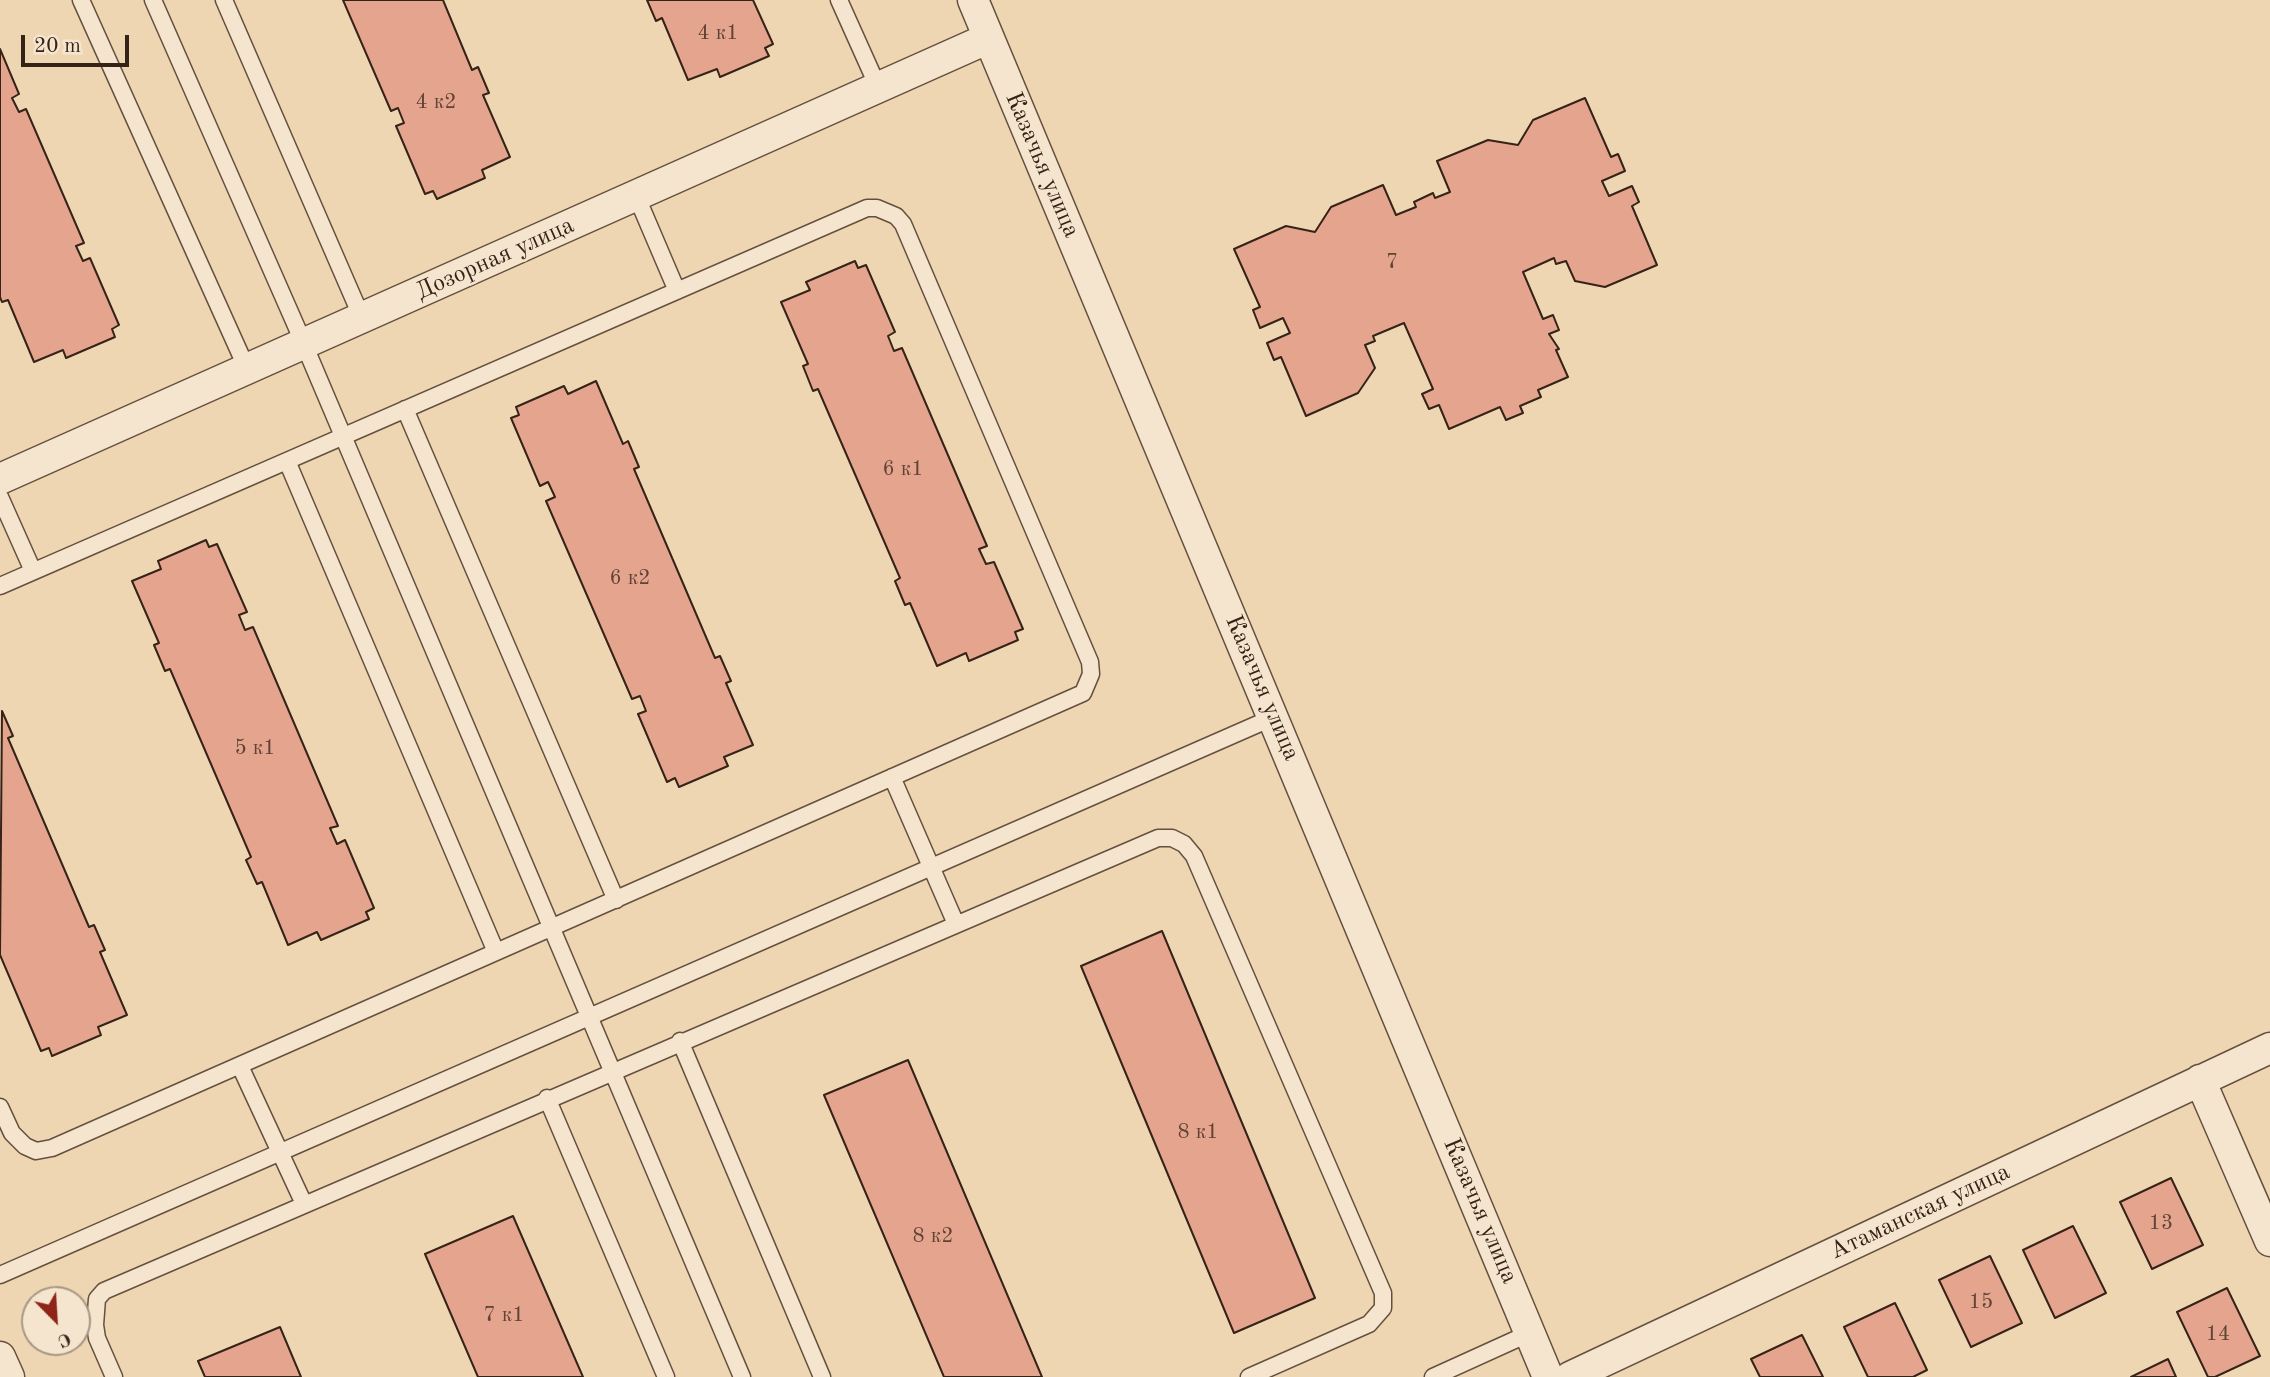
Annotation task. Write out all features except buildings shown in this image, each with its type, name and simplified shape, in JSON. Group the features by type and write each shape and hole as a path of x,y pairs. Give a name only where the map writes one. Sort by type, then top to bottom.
{"street":[{"name":"Казачья улица","path":"973,0 1548,1377"},
{"name":"Дозорная улица","path":"0,479 989,38"},
{"name":"Атаманская улица","path":"1570,1377 2270,1048"},
{"path":"2200,1080 2270,1241"},
{"path":"0,1357 9,1377"}],"lane":[{"path":"81,0 247,369"},
{"path":"153,0 304,344 742,1377"},
{"path":"224,0 362,318"},
{"path":"839,0 878,87"},
{"path":"636,195 677,291"},
{"path":"0,586 867,208 886,210 903,224 1090,662 1091,674 1083,693 52,1148 36,1151 24,1146 12,1133 0,1107"},
{"path":"405,410 616,900"},
{"path":"287,461 496,953"},
{"path":"0,497 33,571"},
{"path":"0,1275 1274,718"},
{"path":"892,777 956,924"},
{"path":"114,1377 97,1338 95,1325 97,1300 104,1291 612,1070 1158,838 1172,838 1184,844 1194,856 1377,1274 1384,1301 1380,1314 1369,1324 1249,1377"},
{"path":"680,1041 822,1377"},
{"path":"240,1066 304,1204"},
{"path":"547,1098 666,1377"},
{"path":"1433,1377 1530,1333"}]}
